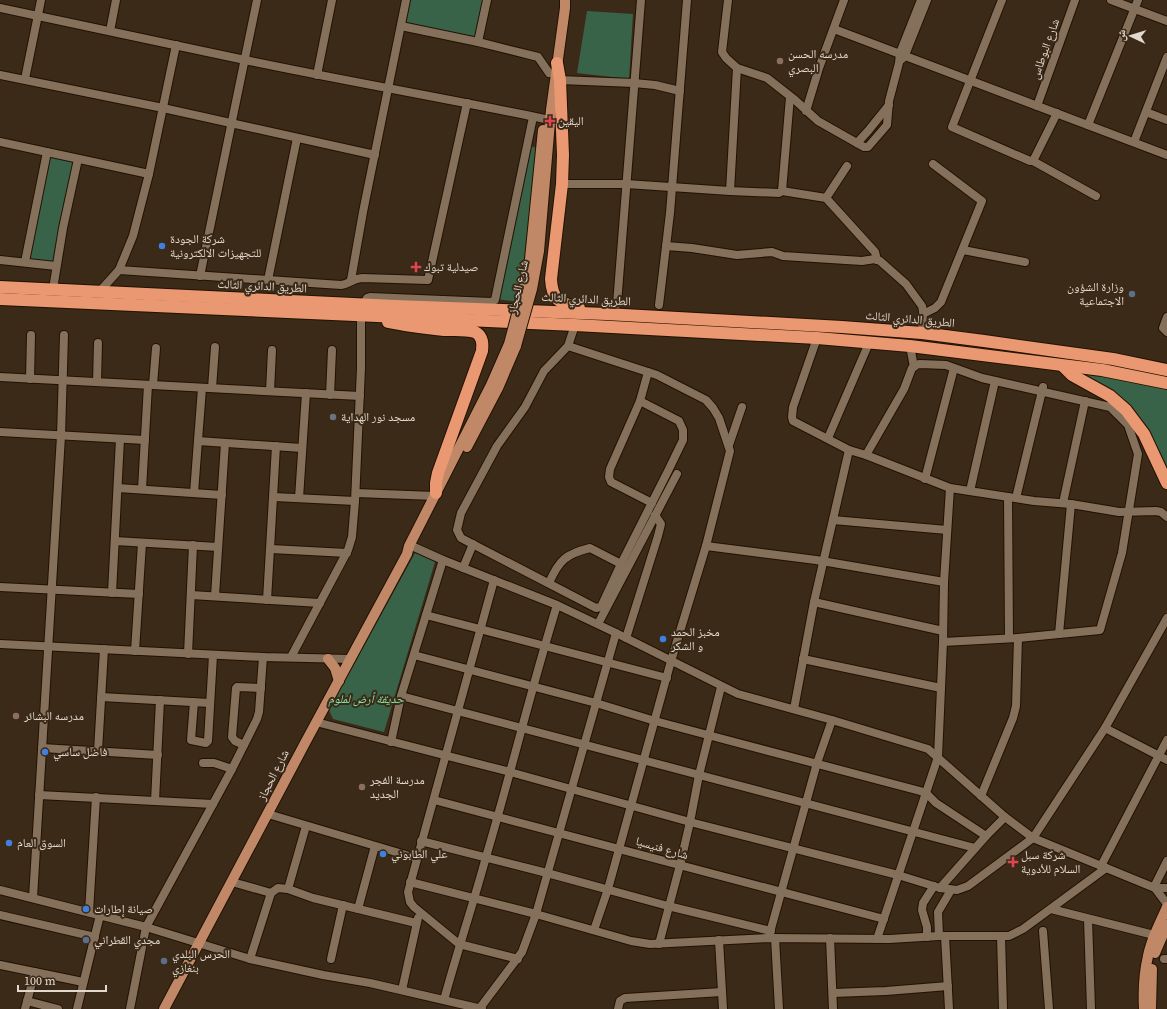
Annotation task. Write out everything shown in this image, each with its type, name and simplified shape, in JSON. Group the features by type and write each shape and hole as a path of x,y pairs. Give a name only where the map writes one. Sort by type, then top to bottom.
{"highway":[{"path":"557,63 560,80 563,155 562,184 551,279 552,290 556,299 565,304 606,314"},
{"name":"الطريق الدائري الثالث","path":"0,287 100,291 119,298"},
{"name":"الطريق الدائري الثالث","path":"0,299 119,298 817,338 910,346 1109,371 1167,383"},
{"path":"364,312 384,322 413,328 475,332 482,339 482,351 438,473 435,495"},
{"name":"الطريق الدائري الثالث","path":"364,312 606,314 842,327 922,334 1048,350 1113,359 1167,370"},
{"path":"1063,366 1072,375 1110,396 1126,410 1144,434 1167,483"}],"main road":[{"name":"شارع الحجاز","path":"164,1009 316,722 498,388 539,251 551,110 564,15 564,0"},
{"name":"شارع الحجاز","path":"528,288 549,73 559,14 564,0"},
{"name":"شارع الحجاز","path":"411,550 409,546 512,345"},
{"path":"328,659 335,668 339,681"},
{"path":"1144,1009 1145,970 1148,956 1154,935 1167,907"},
{"path":"1151,1009 1153,962 1157,946 1167,926"}],"street":[{"path":"25,79 41,0"},
{"path":"110,31 116,0"},
{"path":"200,276 257,0"},
{"path":"317,75 332,0"},
{"path":"352,280 363,212 406,0"},
{"path":"478,42 487,0"},
{"path":"617,304 641,0"},
{"path":"659,305 666,246 687,0"},
{"path":"728,0 722,49 724,56 737,68 765,77 823,124 856,143 868,131 888,105 899,63 921,0"},
{"path":"806,111 819,68 844,0"},
{"path":"902,54 927,0"},
{"path":"1002,0 952,127 1033,162 1096,196"},
{"name":"شارع البوطاس","path":"1036,106 1075,0"},
{"path":"1111,0 1167,21"},
{"path":"1088,125 1138,0"},
{"path":"0,8 317,75 467,103 544,120"},
{"path":"401,26 478,42 538,57 549,73"},
{"path":"834,29 1167,155"},
{"path":"100,291 119,270 133,236 149,174 176,45"},
{"path":"1134,142 1165,72 1167,57"},
{"path":"730,191 737,68"},
{"path":"0,75 163,108 375,155"},
{"path":"560,80 634,83 655,85 680,91"},
{"path":"782,192 790,97"},
{"path":"119,270 341,285 352,280 368,278 428,280 467,103"},
{"path":"1146,112 1167,120"},
{"path":"1033,162 1057,113"},
{"path":"291,657 347,553 352,537 356,497 364,312 367,298 491,302 495,300 533,117"},
{"path":"268,280 297,138"},
{"path":"0,142 149,174"},
{"path":"24,262 47,152"},
{"path":"53,289 56,266 78,159"},
{"path":"923,314 935,308 941,302 982,203 982,199 933,164"},
{"path":"826,198 847,166"},
{"path":"562,184 626,184 730,191 782,192 826,198 876,256 906,284 922,306 922,334"},
{"path":"666,246 692,248 737,255 772,252 783,256 865,261 876,256"},
{"path":"963,250 1025,262"},
{"path":"0,260 56,266"},
{"path":"1167,316 1162,328 1167,332"},
{"path":"575,325 568,346 544,371 525,407 497,446 461,513 457,530 458,534 465,541 596,608 601,607 683,440 683,430 679,421 640,401"},
{"path":"30,335 30,379"},
{"path":"33,898 50,646 61,436 64,335"},
{"path":"817,338 793,407 793,421 849,450 866,455 950,488 970,490 1012,498 1067,503 1116,512 1129,513 1156,511 1161,512 1167,517"},
{"path":"828,438 869,343"},
{"path":"97,382 98,344"},
{"path":"568,346 657,375 706,400 719,418 729,445 730,454 706,546 671,661 608,889 594,930"},
{"path":"866,455 904,389 914,367 910,346"},
{"path":"212,388 215,347"},
{"path":"142,490 145,440 156,348"},
{"path":"270,391 272,350"},
{"path":"330,395 332,350"},
{"path":"925,479 950,367 947,351"},
{"path":"914,367 920,364 950,367 995,381 1042,389 1110,407 1130,427 1138,454 1122,553 1100,630 1018,638 943,642"},
{"path":"648,372 640,401 610,469 609,477 611,482 652,503"},
{"path":"0,377 360,396"},
{"path":"970,490 995,381"},
{"path":"194,493 202,388"},
{"path":"1009,638 1012,498 1042,389"},
{"path":"299,498 306,393"},
{"path":"1059,634 1067,503 1085,400"},
{"path":"729,445 742,406"},
{"path":"0,432 145,440"},
{"path":"112,593 120,439"},
{"path":"198,441 302,448"},
{"path":"215,596 225,443"},
{"path":"267,600 276,446"},
{"path":"794,709 814,602 849,450"},
{"path":"598,624 677,474"},
{"path":"118,488 222,495"},
{"path":"877,939 938,757 944,582 950,488"},
{"path":"274,497 299,498 435,495"},
{"path":"626,638 661,524 655,515"},
{"path":"833,520 947,530"},
{"path":"115,542 218,546"},
{"path":"135,651 142,543"},
{"path":"463,568 473,544"},
{"path":"188,654 193,545"},
{"path":"706,546 824,562 944,582"},
{"path":"549,583 555,569 570,555 590,548 621,564"},
{"path":"271,549 347,553"},
{"path":"411,550 442,560 557,605 598,624 721,687 738,694 928,749 1005,817 1033,838 1155,888 1167,888"},
{"path":"391,742 402,696 442,560"},
{"path":"494,580 468,670 434,800 416,858 408,898 419,911 459,944 518,959"},
{"path":"0,587 139,594"},
{"path":"191,595 320,602"},
{"path":"814,602 943,631"},
{"path":"444,1000 459,944 498,817 544,645 557,605"},
{"path":"426,615 667,678"},
{"path":"316,722 571,788 690,822 951,890 968,886 1033,838 1105,728 1164,631 1167,618"},
{"path":"0,890 146,927 250,958 323,975 364,981 481,1009 518,959 528,938 616,633"},
{"path":"981,796 1009,730 1016,706 1018,638"},
{"path":"0,644 188,654 351,659"},
{"path":"98,751 104,649"},
{"path":"194,702 191,740 206,743 208,741 213,655"},
{"path":"414,655 926,793 936,803 986,836"},
{"path":"130,1009 146,927 232,769 257,719 259,712 263,657"},
{"path":"803,660 941,688"},
{"path":"659,944 680,865 699,775 721,687"},
{"path":"244,745 233,739 236,688 261,688"},
{"path":"402,696 975,848"},
{"path":"101,697 210,703"},
{"path":"155,801 160,700"},
{"path":"779,1009 771,935 781,891 817,763 832,720"},
{"path":"1105,728 1167,760"},
{"path":"410,882 536,914 631,941 659,944 771,935 877,939 942,936 1009,936 1016,933 1051,909 1103,867 1167,740"},
{"path":"42,748 158,755"},
{"path":"203,763 214,763 232,769"},
{"path":"39,795 213,804"},
{"path":"89,912 96,797"},
{"name":"شارع فنيسيا","path":"434,800 884,918"},
{"path":"268,814 416,858"},
{"path":"927,937 927,927 922,910 923,903 1005,817"},
{"path":"288,889 306,826"},
{"path":"421,841 608,889 771,935"},
{"path":"358,909 375,846"},
{"path":"1155,888 1167,861"},
{"path":"232,882 271,894"},
{"path":"250,958 271,894 278,888 288,889 313,898 344,906 416,922"},
{"path":"1155,888 1167,904"},
{"path":"949,1009 948,986 938,912 951,890"},
{"path":"332,959 344,906"},
{"path":"1051,909 1154,935"},
{"path":"402,990 419,911"},
{"path":"0,915 95,937"},
{"path":"77,1009 100,915"},
{"path":"1088,919 1091,1009"},
{"path":"1043,931 1049,1009"},
{"path":"1000,936 1003,1009"},
{"path":"830,938 833,1009"},
{"path":"719,940 723,1009"},
{"path":"0,965 84,982"},
{"path":"35,972 26,1005 58,1009"},
{"path":"833,993 886,991 948,986"},
{"path":"618,1009 620,1001 625,998 722,992"}],"green space":[{"path":"407,0 487,0 478,42 402,26"},
{"path":"587,11 633,14 629,79 577,73"},
{"path":"527,145 540,149 520,302 495,299"},
{"path":"47,151 78,158 56,265 25,262"},
{"path":"1066,367 1167,385 1167,480 1130,414"},
{"name":"حديقة أرض لملوم","path":"415,553 435,562 384,732 333,719 329,710"}],"place":[{"name":"مدرسه الحسن البصري","path":"780,61"},
{"name":"اليقين","path":"550,121"},
{"name":"شركة الجودة للتجهيزات الالكترونية","path":"162,246"},
{"name":"صيدلية تبوك","path":"416,267"},
{"name":"وزارة الشؤون الاجتماعية","path":"1132,294"},
{"name":"مسجد نور الهداية","path":"333,417"},
{"name":"مخبز الحمد و الشكر","path":"663,639"},
{"name":"مدرسه البشائر","path":"16,716"},
{"name":"فاضل ساسي","path":"45,752"},
{"name":"مدرسة الفجر الجديد","path":"362,787"},
{"name":"السوق العام","path":"9,843"},
{"name":"علي الطابوني","path":"383,854"},
{"name":"شركة سبل السلام للأدوية","path":"1013,862"},
{"name":"صيانة إطارات","path":"86,909"},
{"name":"مجدي القطراني","path":"86,940"},
{"name":"الحرس البلدي بنغازي","path":"164,961"}]}
